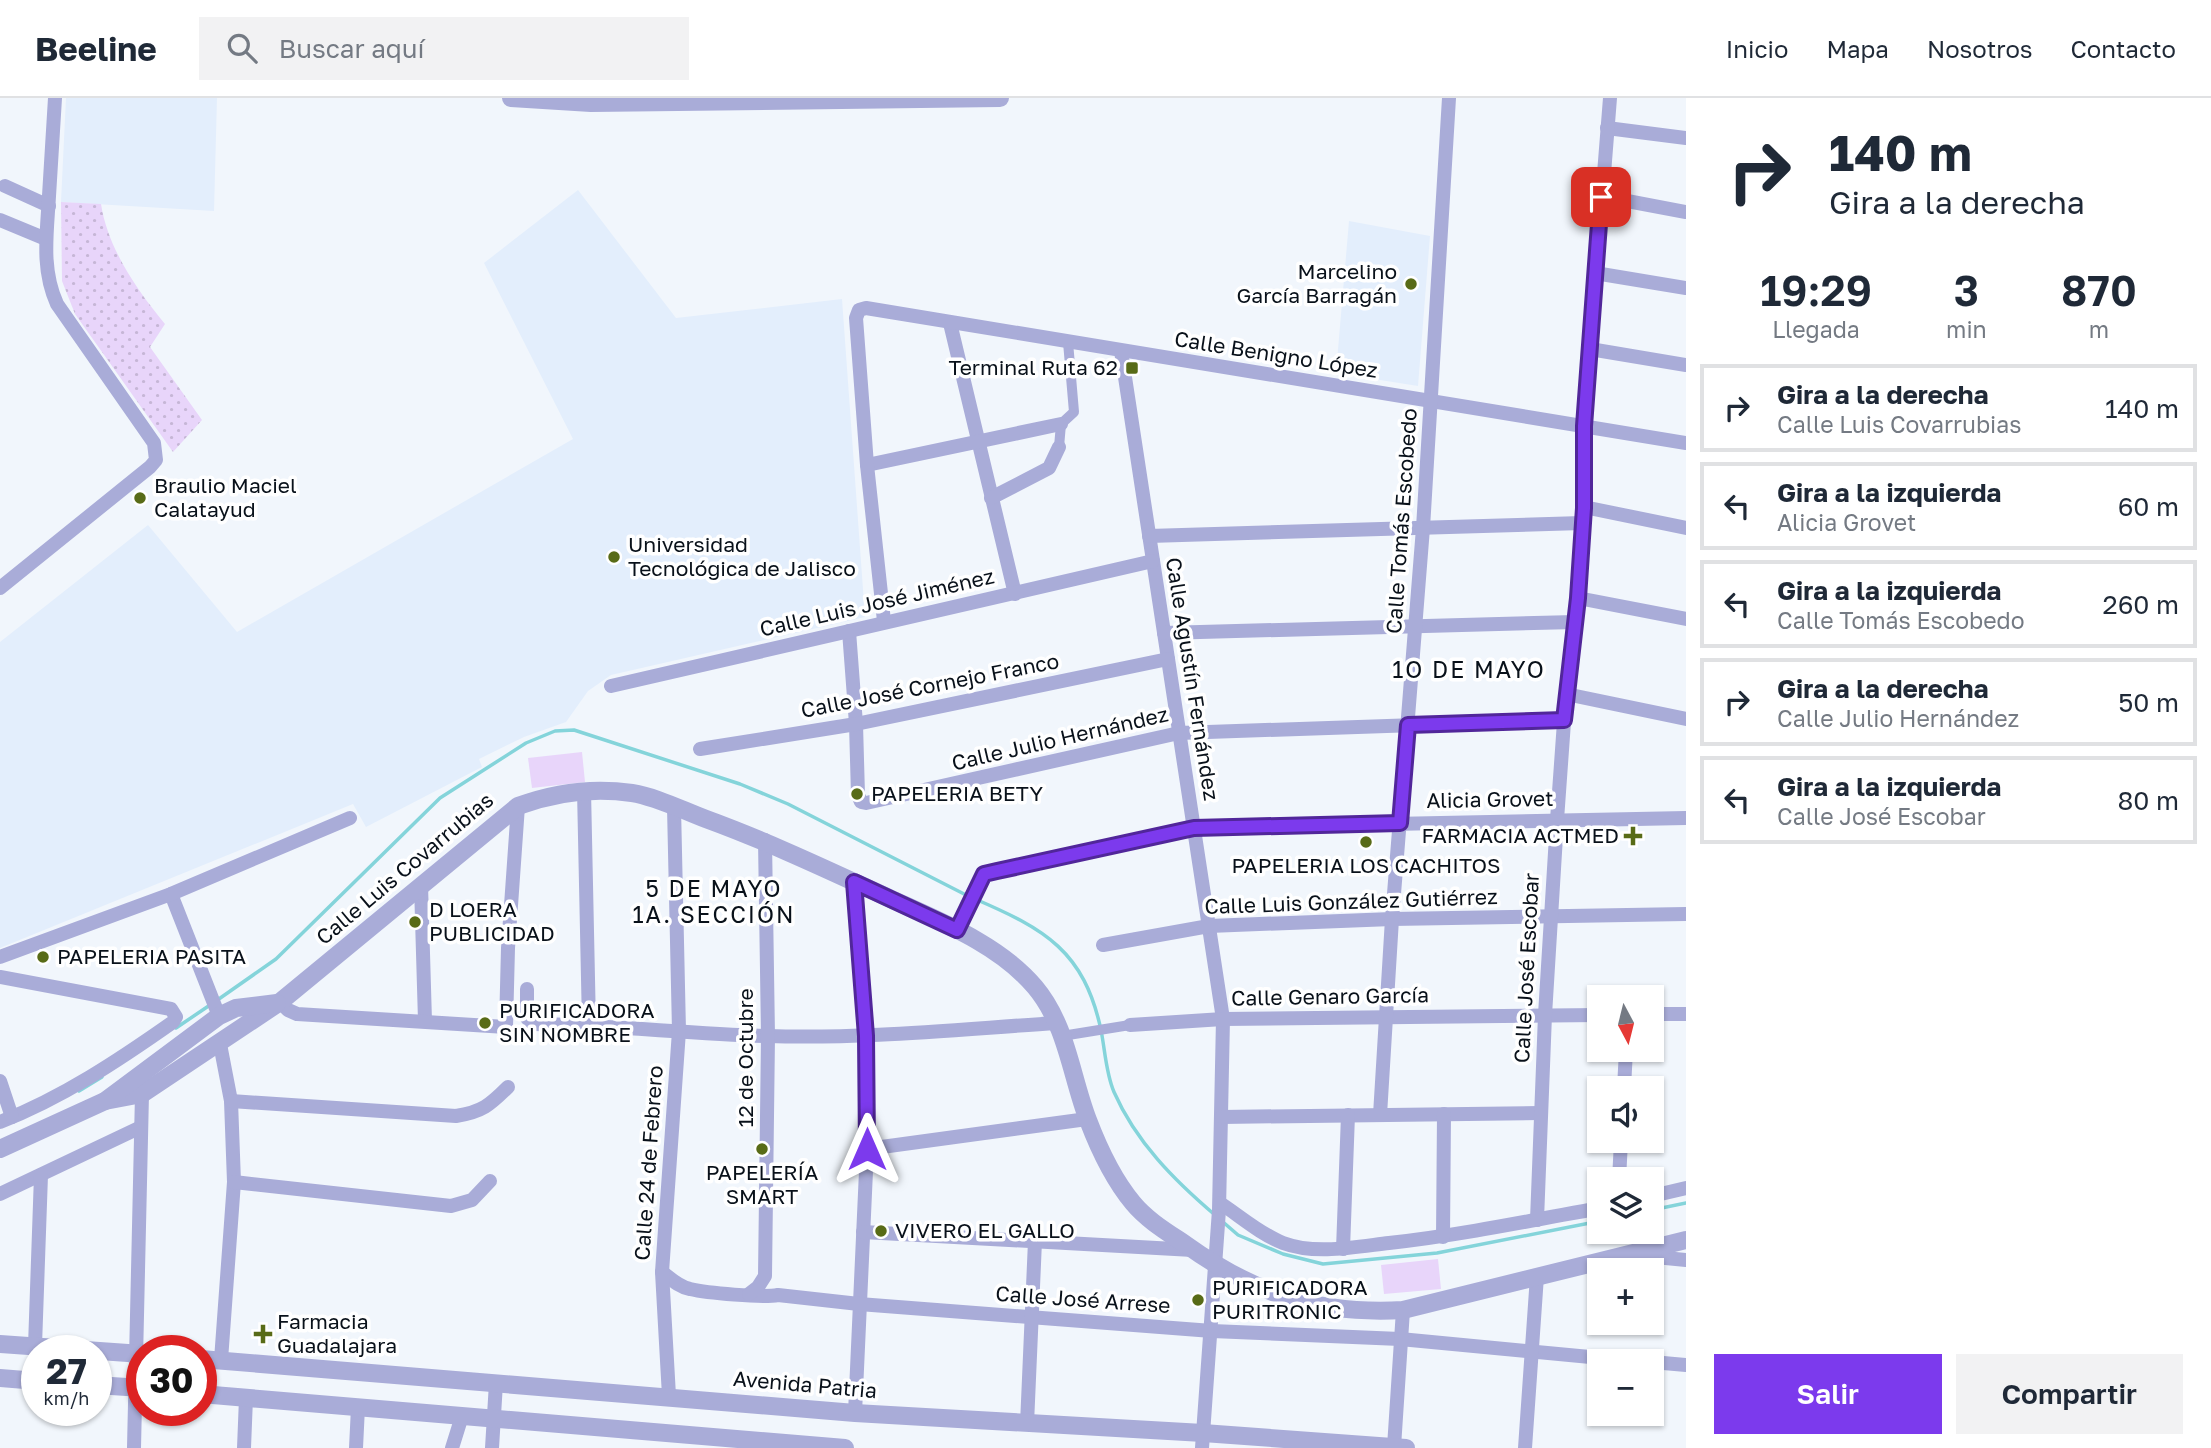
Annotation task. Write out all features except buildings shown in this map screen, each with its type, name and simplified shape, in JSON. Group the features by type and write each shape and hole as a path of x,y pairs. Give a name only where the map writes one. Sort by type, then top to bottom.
{"street":[{"path":"0,588 156,460 154,443 57,304 47,276 48,206 55,98"},
{"path":"510,98 591,103 1000,98"},
{"name":"Calle Tomás Escobedo","path":"1380,1115 1392,919 1432,402 1449,98"},
{"name":"Calle José Escobar","path":"1537,1220 1545,1015 1557,820 1566,694 1578,598 1584,508 1584,426 1609,98"},
{"path":"1607,128 1686,138"},
{"path":"5,186 48,206"},
{"path":"1601,197 1686,212"},
{"path":"0,220 47,239"},
{"path":"1595,273 1686,288"},
{"name":"Calle Benigno López","path":"867,465 856,318 859,310 866,308 1686,443"},
{"path":"950,323 1015,594"},
{"path":"884,621 867,465 1062,424 1074,412 1068,342"},
{"path":"1590,348 1686,365"},
{"name":"Calle Agustín Fernández","path":"1121,351 1223,1019 1220,1206 1202,1441"},
{"path":"991,498 1049,468 1059,447 1062,424"},
{"path":"1584,508 1686,528"},
{"path":"1149,536 1582,523"},
{"name":"Calle Luis José Jiménez","path":"611,686 1153,561"},
{"path":"1578,598 1686,619"},
{"path":"1164,633 1575,622"},
{"path":"849,631 856,724"},
{"name":"Calle José Cornejo Franco","path":"700,749 856,724 1168,659"},
{"path":"1566,694 1686,719"},
{"name":"Calle Julio Hernández","path":"856,724 858,795 862,802 870,803 1179,733 1564,720"},
{"path":"583,790 589,1025"},
{"name":"Calle Luis Covarrubias","path":"0,1149 139,1087 220,1044 280,1002 518,806 548,795 583,790 635,794 674,807 765,840 854,882 960,923 1019,970 1035,987 1060,1029 1087,1119 1120,1186 1135,1205 1153,1222 1193,1250 1216,1260 1259,1288 1328,1308 1356,1311 1402,1310 1686,1240"},
{"path":"280,1002 297,1014 506,1027 508,948 518,806"},
{"name":"Calle 24 de Febrero","path":"669,1396 662,1272 679,1031 674,807"},
{"path":"0,957 171,894 350,818"},
{"name":"Alicia Grovet","path":"960,923 984,874 1194,828 1686,818"},
{"name":"12 de Octubre","path":"765,840 768,1036 765,1276"},
{"path":"854,882 866,1036 867,1149 855,1413"},
{"path":"421,885 425,1021"},
{"path":"171,894 218,1012"},
{"name":"Calle Luis González Gutiérrez","path":"1103,945 1209,926 1392,919 1686,914"},
{"path":"0,977 171,1009 176,1017 173,1022 138,1046 71,1088 6,1119 0,1082"},
{"path":"527,989 529,1022 768,1036 866,1036 1060,1029"},
{"name":"Calle Luis Covarrubias","path":"139,1087 218,1012 280,1002"},
{"path":"1664,1014 1686,1014"},
{"name":"Calle Genaro García","path":"1060,1029 1084,1032 1130,1025 1223,1019 1587,1015"},
{"path":"220,1044 231,1101 234,1182 221,1360"},
{"path":"138,1335 141,1127 139,1087"},
{"path":"231,1101 456,1116 472,1114 488,1107 508,1087"},
{"path":"1222,1117 1541,1113"},
{"path":"1443,1237 1444,1114"},
{"path":"1343,1249 1348,1115"},
{"path":"867,1149 1087,1119"},
{"path":"0,1194 141,1127"},
{"path":"35,1335 41,1174"},
{"path":"234,1182 451,1206 471,1200 491,1181"},
{"path":"1664,1193 1686,1188"},
{"path":"1220,1206 1282,1243 1301,1248 1343,1249 1443,1237 1587,1210"},
{"path":"863,1232 1193,1250"},
{"path":"1027,1424 1035,1241"},
{"path":"1625,1254 1686,1260"},
{"name":"Calle José Arrese","path":"662,1272 688,1289 749,1294 764,1298 778,1295 859,1304 1212,1331 1399,1339 1587,1357"},
{"path":"749,1294 765,1276 778,1295"},
{"path":"1525,1448 1537,1276"},
{"path":"663,1309 688,1289"},
{"path":"1400,1448 1399,1339 1402,1310"},
{"path":"0,1344 21,1345"},
{"name":"Avenida Patria","path":"217,1360 855,1413 1027,1424 1202,1441 1400,1448"},
{"path":"1664,1363 1686,1365"},
{"path":"0,1378 21,1380"},
{"path":"492,1448 496,1383"},
{"path":"217,1395 494,1419 672,1441 845,1448"},
{"path":"244,1448 246,1398"},
{"path":"356,1448 358,1407"},
{"path":"452,1448 462,1416"},
{"path":"134,1448 136,1426"}],"shaded area":[{"path":"66,98 217,98 214,211 61,202"},
{"name":"Universidad Tecnológica de Jalisco","path":"578,190 676,318 842,299 865,617 611,675 588,691 566,722 524,737 479,759 482,767 366,827 353,804 0,948 0,642 148,525 237,632 573,439 484,263"},
{"path":"61,202 101,204 110,237 125,268 165,324 150,347 202,420 173,452 75,314 62,281"},
{"path":"1349,221 1430,236 1418,386 1336,373"},
{"path":"582,752 585,782 532,788 528,758"},
{"path":"1438,1259 1441,1289 1384,1294 1381,1265"}],"waterway":[{"path":"216,1001 276,959 440,798 526,743 555,731 574,730 740,784 788,804 968,896"},
{"path":"975,899 1041,933 1058,946 1072,962 1094,1003 1109,1078 1123,1110 1157,1159 1215,1215"},
{"path":"176,1028 210,1005"},
{"path":"79,1091 102,1077"},
{"path":"1664,1208 1686,1203"},
{"path":"1223,1222 1238,1235 1283,1254 1323,1264 1437,1253 1587,1224"}],"place":[{"name":"Marcelino García Barragán","path":"1411,284"},
{"name":"Terminal Ruta 62","path":"1132,368"},
{"name":"Braulio Maciel Calatayud","path":"140,498"},
{"name":"Universidad Tecnológica de Jalisco","path":"614,557"},
{"name":"PAPELERIA BETY","path":"857,794"},
{"name":"FARMACIA ACTMED","path":"1633,836"},
{"name":"PAPELERIA LOS CACHITOS","path":"1366,842"},
{"name":"D LOERA PUBLICIDAD","path":"415,922"},
{"name":"PAPELERIA PASITA","path":"43,957"},
{"name":"PURIFICADORA SIN NOMBRE","path":"485,1023"},
{"name":"PAPELERÍA SMART","path":"762,1149"},
{"name":"VIVERO EL GALLO","path":"881,1231"},
{"name":"PURIFICADORA PURITRONIC","path":"1198,1300"},
{"name":"Farmacia Guadalajara","path":"263,1334"}],"district":[{"name":"1O DE MAYO","path":"1469,670"},
{"name":"5 DE MAYO 1A. SECCIÓN","path":"714,902"}],"route":[{"path":"867,1149 866,1036 854,882 957,930 984,874 1194,828 1400,823 1408,725 1564,720 1578,598 1584,508 1584,426 1601,197"}]}
